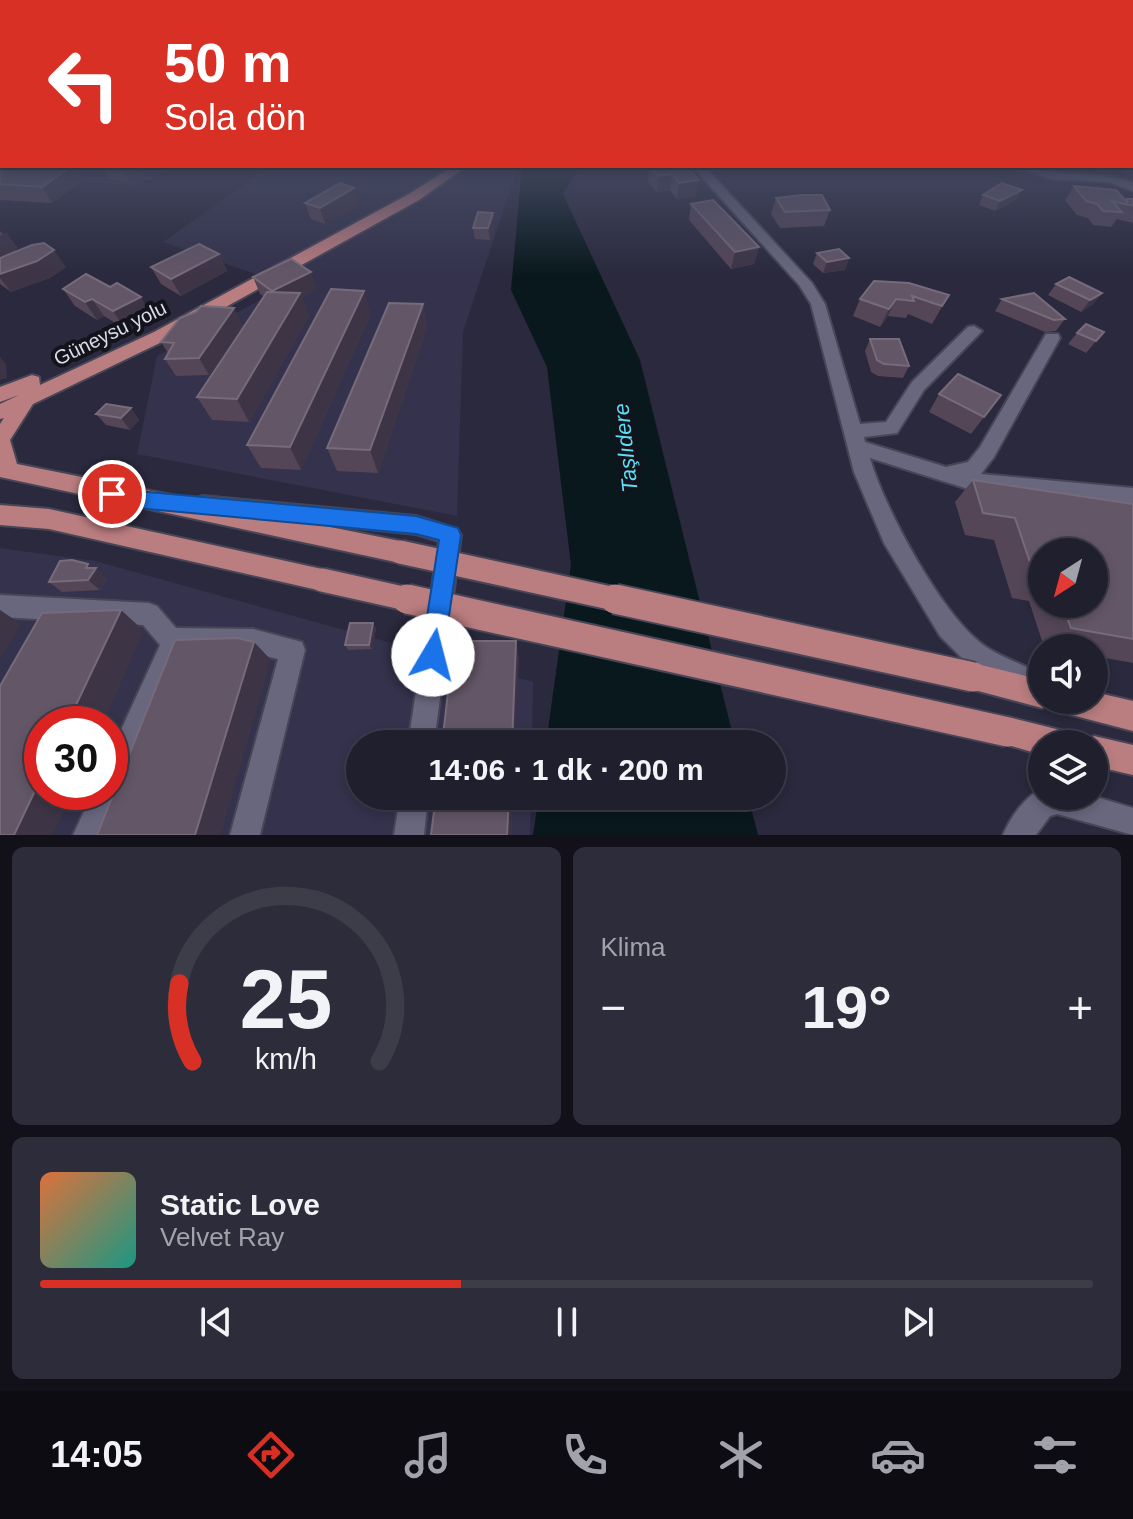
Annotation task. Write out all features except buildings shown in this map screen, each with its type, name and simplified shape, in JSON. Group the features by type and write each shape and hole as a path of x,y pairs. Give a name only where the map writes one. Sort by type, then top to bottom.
{"main road":[{"path":"0,395 149,332 394,198"},
{"name":"Güneysu yolu","path":"0,412 28,396 160,336 412,198"},
{"path":"28,396 0,440 5,471 400,552 1028,691"},
{"path":"0,515 49,519 1028,737"},
{"path":"1108,709 1133,716"},
{"path":"1108,754 1133,760"}],"street":[{"path":"728,198 785,259 818,304 875,502 892,537 948,628 977,655 1028,680"},
{"path":"856,439 891,428 918,386 974,331"},
{"path":"949,474 974,469 987,452 1052,338"},
{"path":"856,439 968,481 1133,496"},
{"path":"137,499 323,514 416,525 450,535 423,730"},
{"path":"0,606 149,614 167,636 175,640 253,641 293,650 245,835"},
{"path":"38,635 53,609"},
{"path":"128,745 175,640"},
{"path":"1018,835 1042,803 1057,800 1133,822"},
{"path":"88,835 99,810"},
{"path":"409,835 412,810"}],"shaded area":[{"path":"225,198 507,198 463,332 457,516 137,454 157,356 287,285 163,242"},
{"path":"0,548 95,561 533,682 532,730 346,730 346,810 531,810 530,835 0,835"}],"water":[{"name":"Taşlıdere","path":"519,198 565,198 640,360 732,730 548,730 571,565 547,367 511,290"},
{"path":"537,810 752,810 758,835 533,835"}],"route":[{"path":"112,494 137,499 416,525 450,535 433,655"}]}
